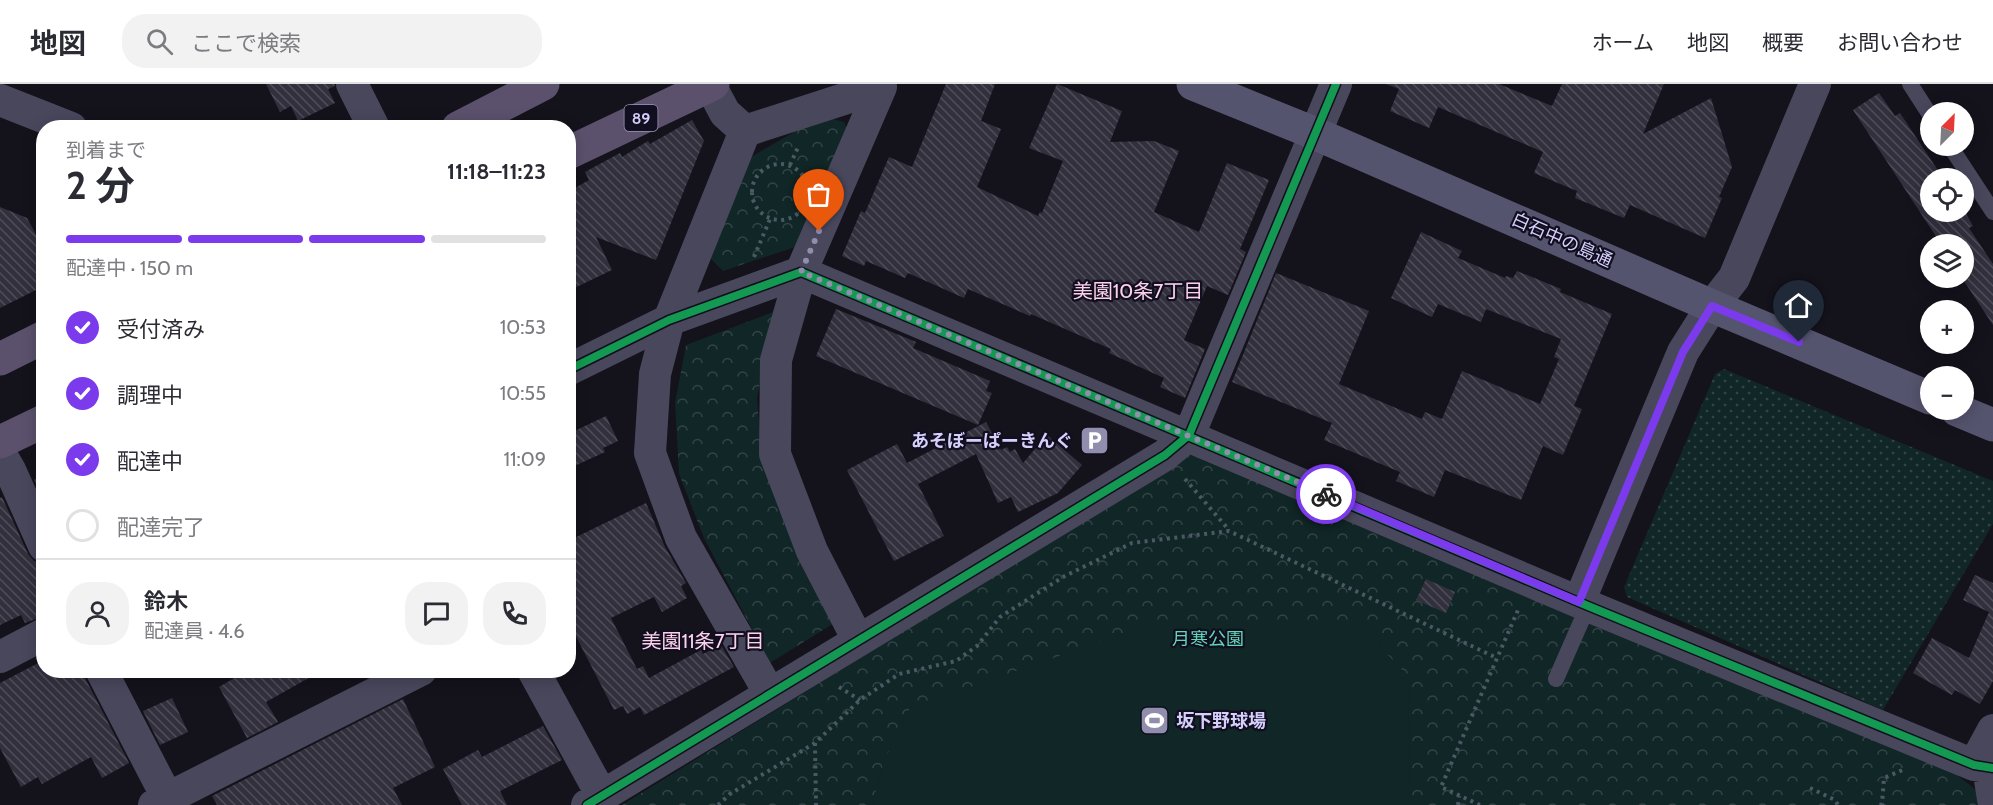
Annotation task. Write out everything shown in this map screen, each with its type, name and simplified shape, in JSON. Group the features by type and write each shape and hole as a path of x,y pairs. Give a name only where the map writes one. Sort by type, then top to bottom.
{"main road":[{"path":"473,120 543,84"},
{"name":"89","path":"576,149 712,85"},
{"path":"0,359 36,341"},
{"path":"0,442 36,425"}],"street":[{"path":"352,84 370,120"},
{"name":"白石中の島通","path":"1193,84 1314,133 1920,394"},
{"path":"537,678 595,801 1165,455 1189,435 1336,84"},
{"path":"712,85 725,113 745,131"},
{"path":"1583,604 1683,352 1712,306 1734,278 1807,86"},
{"path":"745,131 881,87 801,272 776,360 775,454 812,551 858,640"},
{"path":"0,100 51,120"},
{"path":"745,131 669,320 655,374 650,453 681,538 770,694"},
{"path":"576,366 669,320 801,272 1583,604 1985,766"},
{"path":"1974,417 1993,425"},
{"path":"0,453 36,528"},
{"path":"0,657 36,638"},
{"path":"105,678 164,803 406,678"},
{"path":"1993,730 1985,766 1993,799"}],"lane":[{"path":"1910,84 1922,102"},
{"path":"1957,156 1993,212"},
{"path":"1556,679 1583,604"}],"path":[{"path":"781,164 790,165 799,170 805,178 808,197 805,207 790,219 780,221 770,219 756,208 753,200 753,182 764,168 781,164"},
{"path":"753,260 770,219"},
{"path":"1165,455 1229,531 1497,658"},
{"path":"718,805 730,794 814,743 860,700 899,674 956,661 977,646 1000,617 1063,576 1132,543 1229,531"},
{"path":"1480,805 1442,787 1531,582"},
{"path":"814,743 816,805"},
{"path":"1880,805 1882,804 1884,778 1914,765"},
{"path":"1810,788 1834,800 1838,805"},
{"path":"1458,805 1459,796"}],"green space":[{"path":"825,117 844,122 850,135 801,245 723,271 707,255 751,157"},
{"path":"773,312 757,399 762,455 778,508 839,620 770,663 704,538 679,474 675,403 686,345"},
{"path":"1724,369 1993,481 1993,524 1883,710 1627,597 1624,587 1715,374"},
{"name":"月寒公園","path":"1193,452 1934,757 1976,790 1979,805 622,805"},
{"name":"坂下野球場","path":"1146,626 1360,626 1408,676 1409,805 872,805 884,761 910,708"}],"building":[{"path":"266,84 334,84 335,86 328,89 335,103 300,120 298,120 291,106 280,112"},
{"path":"946,84 995,84 981,121 1001,129 977,187 1038,216 1040,212 1042,213 1063,161 1029,148 1057,84 1122,111 1110,142 1154,141 1179,151 1154,212 1199,232 1227,163 1269,180 1240,249 1246,252 1228,295 1207,286 1184,340 1205,349 1185,398 1160,387 1164,378 1109,353 1111,349 1031,314 1030,316 968,289 964,298 908,273 905,278 866,261 864,266 842,256 861,211 865,213 889,157 912,167"},
{"path":"1386,84 1499,84 1552,106 1562,84 1664,84 1643,134 1711,98 1732,167 1705,238 1630,205 1624,218 1575,198 1577,191 1534,173 1543,152 1438,107 1429,128 1390,111 1399,89"},
{"path":"1879,93 1895,116 1900,113 1920,143 1920,156 1928,156 1936,168 1920,168 1920,212 1853,110"},
{"path":"692,120 704,141 656,260 596,237 612,270 576,287 576,187 589,180 585,172 620,153 622,157 648,141 650,144"},
{"path":"0,207 27,218 36,234 36,290 0,308"},
{"path":"1927,222 1971,222 1973,226 1969,228 1973,234 1934,234"},
{"path":"1421,232 1462,251 1458,258 1505,278 1506,276 1513,278 1517,271 1612,314 1574,406 1582,409 1563,455 1543,446 1521,500 1445,470 1434,497 1396,481 1400,472 1324,440 1332,423 1232,382 1276,273 1369,311 1339,384 1422,419 1425,412 1442,419 1462,371 1540,404 1559,359 1554,357 1561,339 1486,309 1481,322 1438,304 1432,317 1391,298"},
{"path":"1974,236 1993,264 1993,325 1969,288 1974,288"},
{"path":"836,309 916,342 913,348 990,381 986,391 992,393 978,425 816,356"},
{"path":"606,416 618,441 603,448 605,452 576,465 576,430"},
{"path":"986,422 1001,450 1007,447 1010,452 1015,449 1023,463 1047,435 1082,465 1058,493 1018,512 1011,497 998,503 976,454 918,484 944,536 894,561 847,470 897,444 907,463"},
{"path":"2,497 28,554 36,562 36,619 25,623 21,615 0,625 0,498"},
{"path":"646,503 665,547 686,583 681,586 687,598 662,612 654,597 611,618 637,669 643,666 649,678 701,650 703,654 721,645 734,667 644,715 640,707 627,714 623,706 614,710 576,636 576,537"},
{"path":"1975,575 1993,583 1993,681 1980,704 1955,690 1952,695 1913,673 1932,638 1969,658 1989,612 1963,600"},
{"path":"1426,579 1455,592 1446,613 1416,600"},
{"path":"36,664 36,678 85,678 129,763 102,778 91,757 42,784 38,777 21,787 0,748 0,683"},
{"path":"234,678 309,678 266,702 278,722 247,738 219,687"},
{"path":"172,698 188,732 160,745 143,711"},
{"path":"403,699 435,767 393,788 402,805 217,805 212,796"},
{"path":"543,726 562,760 500,791 507,805 462,805 443,769 478,750 482,757"}],"cycle path":[{"path":"587,805 1165,455 1189,435 1336,84"},
{"path":"576,366 669,320 801,272 1588,606 1974,765 1993,768"}],"way so far":[{"path":"819,231 801,272 1326,494"}],"place":[{"name":"あそぼーぱーきんぐ","path":"1094,441"},
{"name":"坂下野球場","path":"1155,721"}],"district":[{"name":"美園10条7丁目","path":"1138,291"},
{"name":"美園11条7丁目","path":"703,641"}],"route":[{"path":"1326,494 1579,602 1683,352 1712,306 1799,342"}]}
